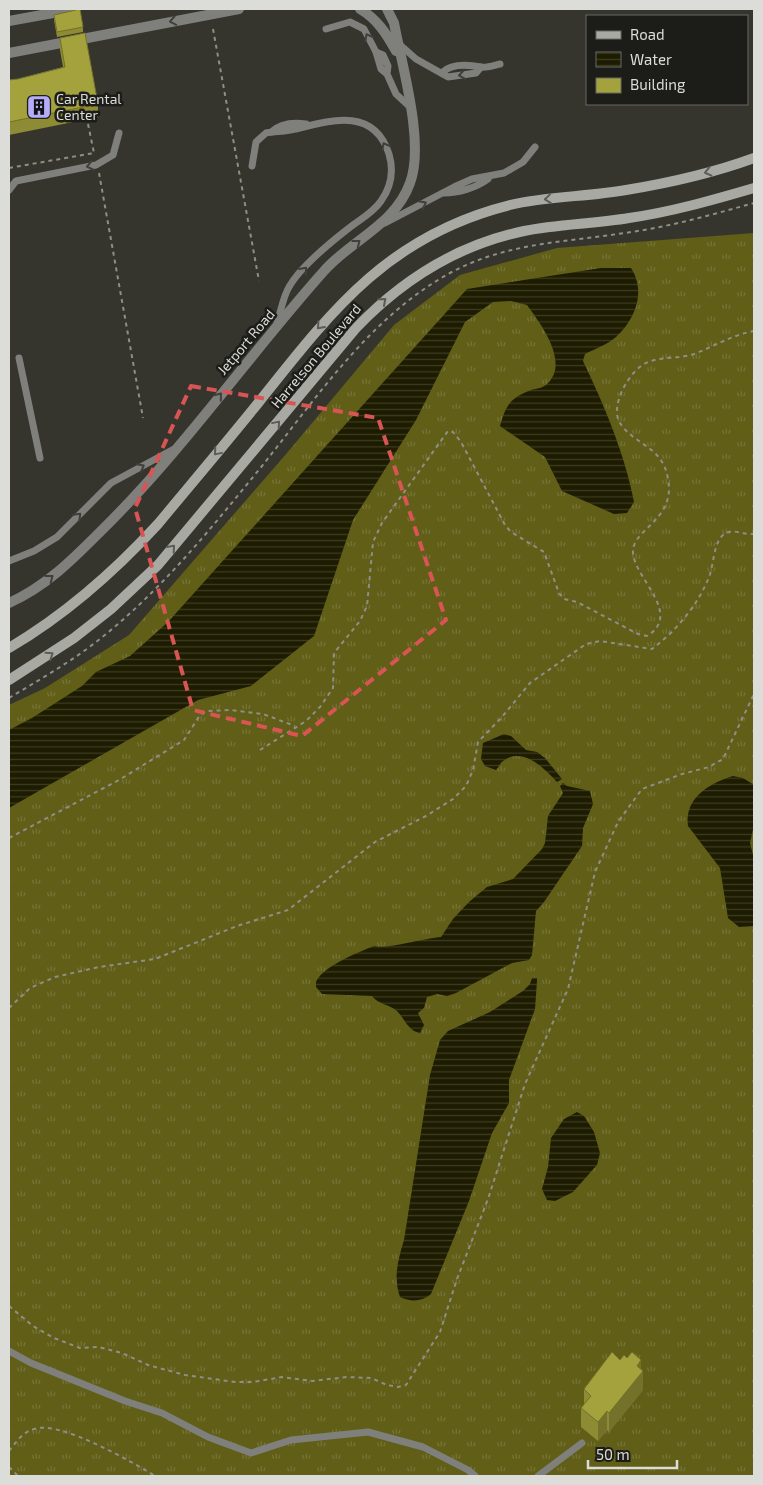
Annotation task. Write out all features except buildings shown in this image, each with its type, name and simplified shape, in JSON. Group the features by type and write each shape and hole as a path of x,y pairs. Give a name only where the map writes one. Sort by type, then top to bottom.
{"main road":[{"name":"Harrelson Boulevard","path":"9,648 77,601 133,551 170,509 312,335 362,282 397,255 453,225 510,205 625,190 679,180 754,158"},
{"name":"Harrelson Boulevard","path":"9,680 74,638 111,609 158,565 356,328 372,310 409,280 460,251 494,238 525,231 648,215 698,204 754,188"}],"street":[{"path":"9,21 75,9"},
{"path":"9,53 239,9"},
{"name":"Jetport Road","path":"360,9 372,16 386,33 400,58"},
{"name":"Jetport Road","path":"9,603 35,590 67,565 126,507 326,268 380,225 402,199 414,171 415,138 397,42 387,9"}],"lane":[{"path":"326,28 350,22 364,29 376,52 381,70 387,74 396,94 410,107"},
{"path":"397,42 416,59 436,72 443,72 447,68 475,64 481,67 500,64"},
{"path":"252,166 256,142 266,133 292,130 334,119 348,119 371,128 387,148 392,174 388,189 380,203 321,251 290,286 275,328"},
{"path":"9,190 16,181 24,178 97,165 113,154 119,133"},
{"path":"380,225 444,194 454,186 504,173 523,162 535,147"},
{"path":"19,358 40,458"},
{"path":"9,561 34,551 57,537 111,483 178,447"},
{"path":"9,1351 31,1363 125,1401 162,1412 208,1437 250,1453 291,1440 368,1432 423,1447 468,1470 475,1476"},
{"path":"538,1476 582,1443"}],"path":[{"path":"213,29 259,281"},
{"path":"88,124 143,418"},
{"path":"9,168 94,153"},
{"path":"9,698 85,650 140,604 187,556 368,336 421,290 453,271 485,257 526,245 632,232 754,203"},
{"path":"260,750 295,726 306,721 320,707 333,688 334,653 360,621 367,606 373,542 382,523 448,431 453,432 461,442 505,525 511,532 544,552 559,593 564,599 577,602 638,634 647,636 656,630 660,620 659,608 637,566 633,552 637,538 664,512 668,495 668,478 652,448 625,429 619,422 618,399 638,369 647,363 693,354 738,334 754,331"},
{"path":"9,1008 30,988 55,977 99,967 155,959 237,926 288,910 374,842 426,816 453,799 466,786 473,770 478,742 530,683 586,644 600,641 652,649 674,633 709,578 718,543 723,535 730,531 754,534"},
{"path":"9,1306 33,1326 54,1338 80,1348 99,1347 122,1353 148,1365 185,1375 235,1382 253,1382 282,1377 312,1381 347,1377 372,1378 392,1386 406,1385 442,1326 457,1279 488,1199 525,1084 568,989 595,872 618,822 642,788 709,767 723,759 754,694"},
{"path":"9,838 119,780 184,740 200,715 207,711 231,710 264,714 295,726"},
{"path":"9,1451 24,1434 36,1428 57,1430 112,1452 155,1476"},
{"path":"9,1467 18,1476"}],"highlighted area":[{"path":"191,386 378,418 446,620 302,736 193,710 135,508"}],"green space":[{"path":"754,233 754,1476 9,1476 9,705 45,688 129,635 287,453 394,325 460,275 557,248"}],"water":[{"path":"601,268 631,268 638,286 637,304 629,322 613,340 585,354 583,361 606,412 625,466 634,502 627,513 614,514 562,491 545,457 500,426 504,413 510,403 524,393 546,385 553,376 556,366 555,355 546,333 527,305 511,301 493,302 465,322 416,420 353,520 314,636 251,686 198,700 9,808 9,730 32,718 82,686 96,672 130,656 168,622 467,289"},
{"path":"504,734 511,736 526,750 537,752 545,758 562,779 557,782 533,761 518,756 503,761 496,770 485,766 481,759 483,743"},
{"path":"733,776 743,778 754,785 754,825 750,843 754,859 754,926 739,927 728,918 720,868 688,826 690,807 700,793 716,783"},
{"path":"563,783 567,786 590,791 593,804 583,828 582,846 536,911 532,955 529,960 512,963 456,993 447,996 437,994 427,997 424,1008 418,1013 424,1025 420,1033 412,1030 397,1011 372,996 322,994 316,987 316,982 320,976 333,965 374,946 379,947 441,937 453,919 487,887 513,879 542,849 545,843 548,816 563,793 560,786"},
{"path":"532,978 537,978 535,1009 509,1080 509,1103 492,1133 469,1201 431,1294 423,1299 416,1300 400,1297 397,1268 404,1240 430,1075 440,1040 448,1031 490,1012 523,991 530,984"},
{"path":"577,1112 584,1116 594,1132 600,1153 597,1165 573,1192 555,1201 547,1200 542,1189 548,1167 551,1138 564,1119"}],"place":[{"name":"Car Rental Center","path":"39,107"}]}
